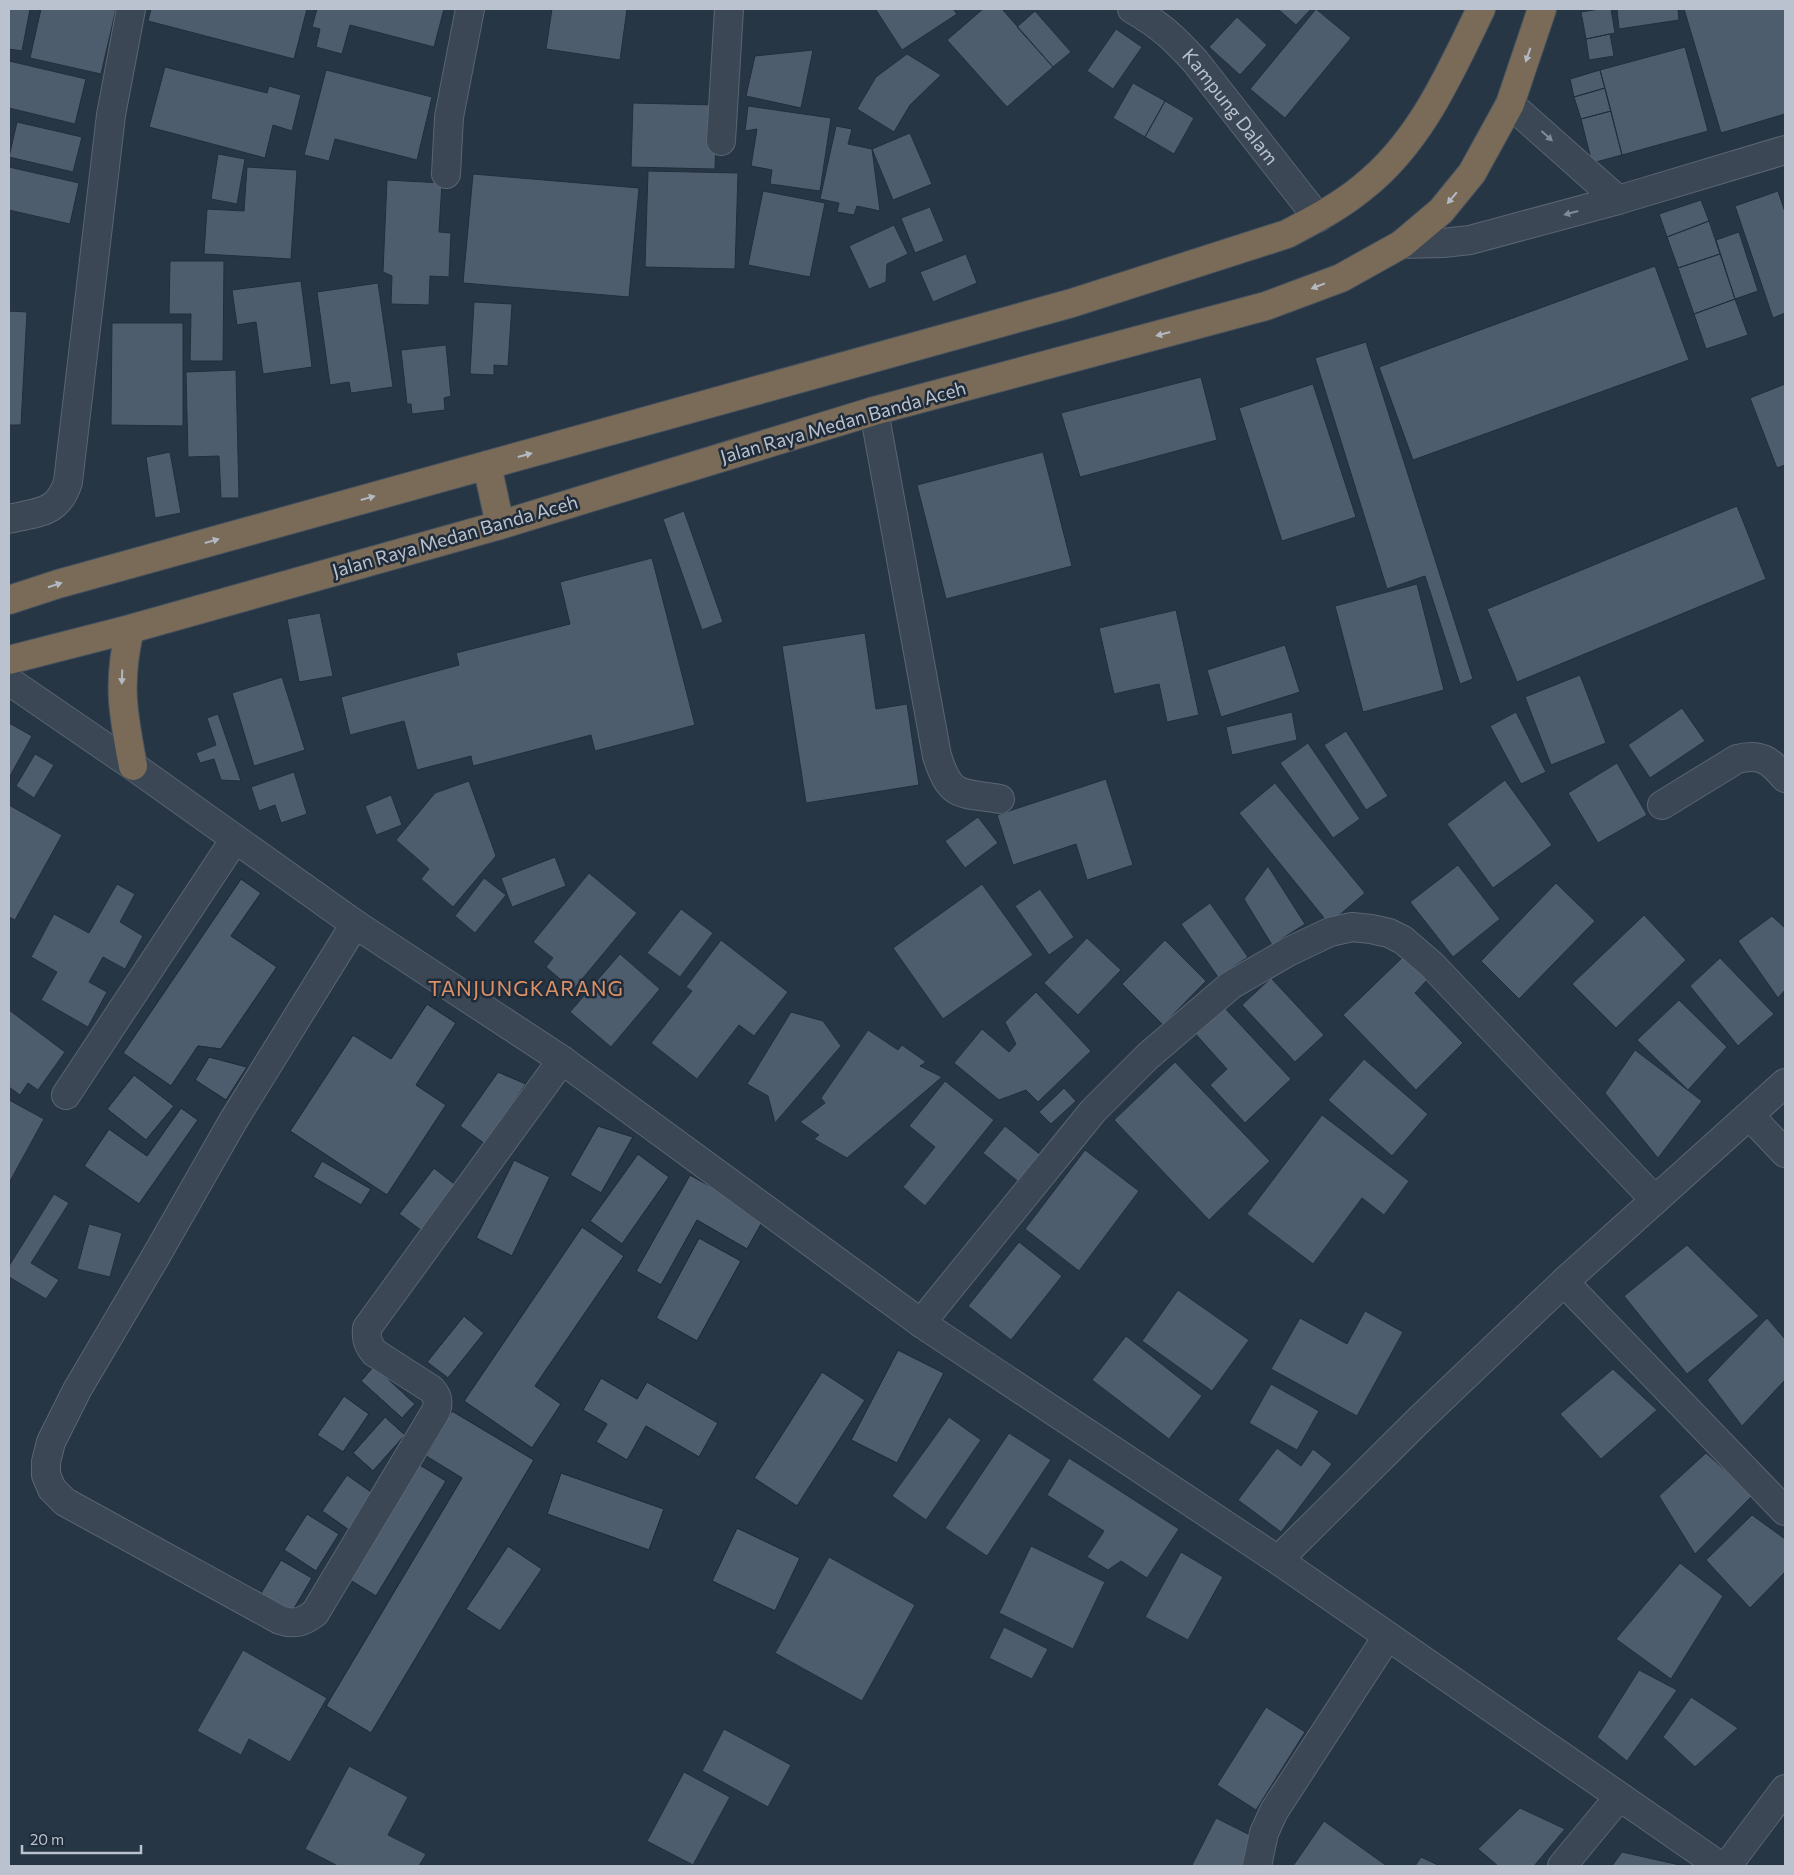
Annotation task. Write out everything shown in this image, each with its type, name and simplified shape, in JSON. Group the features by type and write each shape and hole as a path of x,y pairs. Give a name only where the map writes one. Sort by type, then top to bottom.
{"highway":[{"path":"9,600 58,584 1072,303 1278,237 1318,218 1362,188 1385,167 1418,127 1449,77 1481,9"},
{"name":"Jalan Raya Medan Banda Aceh","path":"9,660 130,629 500,524 874,411 1266,306 1341,278 1402,244 1441,211 1472,173 1510,104 1542,9"},
{"path":"487,465 500,524"},
{"path":"130,629 123,663 122,693 124,720 133,766"}],"street":[{"path":"9,520 56,505 65,491 68,482 111,115 131,9"},
{"path":"446,174 449,117 470,9"},
{"path":"721,141 729,9"},
{"name":"Kampung Dalam","path":"1132,9 1157,23 1195,61 1318,218"},
{"path":"1510,104 1618,200"},
{"path":"1402,244 1470,240 1618,200 1785,150"},
{"path":"874,411 937,756 948,784 955,790 1000,799"},
{"path":"9,681 133,766 355,924 562,1060 921,1322 1278,1560 1720,1866"},
{"path":"1662,805 1737,759 1749,756 1759,757 1770,762 1785,778"},
{"path":"66,1095 235,839"},
{"path":"355,924 233,1122 72,1399 51,1442 46,1462 46,1475 52,1489 65,1502 280,1620 298,1624 315,1613 436,1411 438,1404 435,1393 431,1389 375,1353 369,1346 366,1337 367,1328 562,1060"},
{"path":"921,1322 1093,1111 1148,1056 1231,985 1288,952 1330,932 1352,926 1371,928 1389,933 1403,940 1432,965 1655,1200"},
{"path":"1278,1560 1421,1418 1564,1282 1785,1083"},
{"path":"1750,1116 1785,1153"},
{"path":"1564,1282 1785,1511"},
{"path":"1256,1866 1264,1833 1274,1811 1387,1637"},
{"path":"1727,1866 1785,1789"},
{"path":"1562,1866 1619,1797"}],"building":[{"path":"9,9 30,9 22,51 9,49"},
{"path":"41,9 116,9 101,74 30,58"},
{"path":"151,9 307,9 294,59 148,21"},
{"path":"317,9 444,9 434,47 350,25 342,54 316,47 320,29 312,27"},
{"path":"552,9 627,9 620,60 546,49"},
{"path":"953,9 957,14 902,50 876,10"},
{"path":"983,9 1002,9 1053,67 1007,107 947,40"},
{"path":"1278,9 1311,9 1296,25"},
{"path":"1316,9 1351,38 1285,118 1250,89"},
{"path":"1611,9 1615,33 1586,39 1581,12"},
{"path":"1617,9 1678,9 1679,20 1619,29"},
{"path":"1684,9 1785,9 1785,114 1721,133"},
{"path":"1035,11 1071,52 1053,67 1017,27"},
{"path":"1237,17 1267,45 1240,75 1209,47"},
{"path":"1116,29 1142,47 1113,89 1087,71"},
{"path":"1610,34 1614,56 1589,60 1586,39"},
{"path":"1685,47 1708,131 1622,155 1600,70"},
{"path":"813,50 801,108 746,96 755,56"},
{"path":"907,54 941,75 910,105 894,132 857,109 876,77"},
{"path":"9,61 86,79 75,124 9,108"},
{"path":"165,67 267,93 269,86 301,95 292,131 273,125 265,158 149,127"},
{"path":"326,70 432,97 417,160 335,139 329,161 304,155"},
{"path":"1600,70 1605,88 1574,97 1570,79"},
{"path":"1133,83 1165,101 1145,137 1113,118"},
{"path":"1605,88 1611,111 1581,119 1574,97"},
{"path":"1165,101 1194,118 1174,154 1145,137"},
{"path":"633,103 717,105 715,169 631,167"},
{"path":"748,106 831,118 820,191 770,184 772,170 751,166 757,129 745,131"},
{"path":"1611,111 1622,155 1592,163 1581,119"},
{"path":"17,122 82,137 73,172 9,157"},
{"path":"836,126 852,129 848,144 872,149 880,211 857,206 854,215 837,212 839,203 820,199"},
{"path":"910,133 932,184 893,200 872,149"},
{"path":"218,154 245,159 237,204 211,199"},
{"path":"9,167 79,183 70,224 9,210"},
{"path":"247,167 297,170 291,259 204,254 207,209 244,211"},
{"path":"648,171 738,173 735,269 645,267"},
{"path":"473,174 639,188 629,297 463,283"},
{"path":"387,180 442,183 439,232 451,233 449,277 430,276 429,305 391,304 392,276 383,272"},
{"path":"763,191 825,203 810,277 748,265"},
{"path":"1778,191 1785,212 1785,313 1773,318 1735,206"},
{"path":"1701,200 1709,221 1667,237 1659,214"},
{"path":"930,207 944,241 915,253 901,218"},
{"path":"1709,221 1720,254 1678,268 1667,237"},
{"path":"894,225 908,254 887,264 886,282 869,289 849,246"},
{"path":"1739,232 1758,291 1735,299 1716,240"},
{"path":"966,254 977,283 933,302 920,272"},
{"path":"1720,254 1735,299 1694,314 1678,268"},
{"path":"170,261 224,261 223,361 190,361 191,314 169,314"},
{"path":"1655,266 1689,360 1413,460 1379,367"},
{"path":"301,281 312,367 263,374 256,322 237,325 232,290"},
{"path":"378,283 393,387 351,393 349,382 330,385 317,292"},
{"path":"1735,299 1748,335 1706,349 1694,314"},
{"path":"474,302 512,304 508,366 494,365 494,375 470,374"},
{"path":"9,311 27,312 21,425 9,425"},
{"path":"112,323 183,323 183,426 111,425"},
{"path":"1366,342 1473,679 1460,684 1425,576 1387,589 1315,358"},
{"path":"446,345 451,396 444,398 445,410 412,414 411,404 407,404 401,350"},
{"path":"236,370 239,498 221,498 219,456 188,457 186,372"},
{"path":"1201,377 1217,440 1080,477 1061,413"},
{"path":"1313,384 1356,517 1282,541 1239,408"},
{"path":"1785,384 1785,465 1777,468 1750,398"},
{"path":"170,452 181,513 155,518 146,457"},
{"path":"1043,452 1072,566 946,599 917,485"},
{"path":"1737,506 1766,579 1517,682 1487,609"},
{"path":"684,511 723,622 702,630 663,519"},
{"path":"652,558 695,725 595,751 591,735 473,766 471,756 417,770 404,721 350,735 341,697 459,665 456,653 570,624 560,582"},
{"path":"1417,584 1444,690 1363,712 1335,606"},
{"path":"1176,610 1199,715 1167,722 1159,684 1114,694 1099,628"},
{"path":"320,613 333,676 299,682 287,619"},
{"path":"865,633 876,709 907,704 919,785 806,803 782,646"},
{"path":"1285,645 1300,692 1221,717 1207,670"},
{"path":"1580,675 1606,743 1551,765 1525,697"},
{"path":"282,677 305,750 254,766 232,693"},
{"path":"1682,708 1705,741 1650,778 1628,745"},
{"path":"1292,712 1297,740 1232,755 1226,727"},
{"path":"1516,712 1546,772 1521,784 1490,726"},
{"path":"218,714 241,781 221,780 214,759 200,763 196,753 216,745 207,718"},
{"path":"9,723 32,736 9,778"},
{"path":"1346,731 1388,796 1366,810 1324,745"},
{"path":"1308,743 1360,819 1333,838 1280,763"},
{"path":"35,754 54,765 34,798 16,786"},
{"path":"1617,763 1647,815 1598,843 1568,793"},
{"path":"294,772 307,814 281,823 275,805 259,811 251,787"},
{"path":"1106,779 1133,865 1087,880 1076,844 1013,865 997,815"},
{"path":"1505,780 1552,845 1493,888 1447,824"},
{"path":"469,781 496,856 453,907 421,879 429,869 396,840 435,793"},
{"path":"1275,783 1365,893 1329,924 1239,813"},
{"path":"391,795 402,825 376,835 365,806"},
{"path":"9,805 62,835 15,920 9,917"},
{"path":"978,817 998,843 965,868 945,841"},
{"path":"555,857 566,886 512,907 501,878"},
{"path":"1458,865 1500,919 1453,957 1410,902"},
{"path":"1268,866 1305,924 1272,945 1244,899"},
{"path":"589,873 637,913 573,990 546,967 553,958 533,942"},
{"path":"484,878 506,895 475,933 455,916"},
{"path":"241,879 261,893 231,936 277,967 221,1049 198,1046 171,1086 123,1053"},
{"path":"241,879 261,893 231,936 277,967 221,1049 198,1046 171,1086 123,1053"},
{"path":"1556,883 1595,921 1519,999 1481,961"},
{"path":"117,884 135,894 120,922 143,936 125,969 103,957 89,982 107,992 88,1027 41,1000 57,972 31,957 54,914 89,933"},
{"path":"982,884 1033,955 943,1019 893,948"},
{"path":"1040,889 1074,937 1049,955 1015,906"},
{"path":"1210,903 1248,957 1218,977 1181,924"},
{"path":"681,909 713,933 680,977 647,953"},
{"path":"1644,915 1686,960 1616,1028 1572,984"},
{"path":"1772,916 1785,928 1785,990 1778,998 1738,941"},
{"path":"1087,938 1121,970 1078,1015 1044,983"},
{"path":"721,940 788,992 754,1036 739,1025 697,1079 651,1043 692,991 686,987"},
{"path":"1165,940 1206,981 1163,1025 1122,984"},
{"path":"620,954 660,989 611,1047 570,1012"},
{"path":"1404,956 1428,979 1415,993 1463,1043 1416,1090 1343,1015"},
{"path":"1720,958 1774,1014 1738,1046 1690,986"},
{"path":"1271,978 1324,1035 1295,1062 1242,1005"},
{"path":"1036,992 1091,1051 1038,1102 1026,1090 999,1100 954,1063 982,1029 1009,1052 1016,1044 1005,1022"},
{"path":"1679,1000 1727,1047 1688,1090 1637,1040"},
{"path":"427,1004 456,1023 416,1085 446,1105 387,1195 290,1131 353,1035 391,1059"},
{"path":"427,1004 456,1023 416,1085 446,1105 387,1195 290,1131 353,1035 391,1059"},
{"path":"1221,1004 1291,1079 1245,1123 1210,1085 1227,1069 1192,1030"},
{"path":"9,1010 65,1052 38,1090 28,1083 20,1095 9,1087"},
{"path":"791,1012 823,1021 841,1046 775,1123 768,1096 747,1084"},
{"path":"868,1030 898,1050 902,1045 926,1062 920,1066 942,1077 847,1158 814,1139 819,1135 800,1122 825,1103 821,1098"},
{"path":"1635,1050 1702,1101 1658,1158 1605,1093"},
{"path":"209,1057 247,1067 226,1100 195,1080"},
{"path":"209,1057 247,1067 226,1100 195,1080"},
{"path":"1364,1059 1428,1114 1392,1156 1328,1100"},
{"path":"1175,1062 1270,1161 1209,1220 1114,1120"},
{"path":"498,1072 526,1084 485,1144 460,1126"},
{"path":"498,1072 526,1084 485,1144 460,1126"},
{"path":"134,1075 174,1106 146,1140 107,1109"},
{"path":"134,1075 174,1106 146,1140 107,1109"},
{"path":"945,1081 994,1120 925,1206 903,1187 935,1147 909,1126"},
{"path":"1064,1088 1076,1101 1051,1124 1039,1112"},
{"path":"9,1100 44,1119 9,1183"},
{"path":"181,1108 198,1120 139,1204 84,1166 109,1129 147,1156"},
{"path":"181,1108 198,1120 139,1204 84,1166 109,1129 147,1156"},
{"path":"1322,1115 1409,1181 1384,1215 1362,1198 1313,1264 1247,1214"},
{"path":"598,1126 633,1137 601,1193 570,1175"},
{"path":"598,1126 633,1137 601,1193 570,1175"},
{"path":"1005,1126 1042,1156 1020,1183 983,1153"},
{"path":"1085,1150 1139,1191 1079,1271 1025,1229"},
{"path":"638,1154 669,1177 622,1244 590,1221"},
{"path":"638,1154 669,1177 622,1244 590,1221"},
{"path":"514,1160 550,1177 512,1256 476,1238"},
{"path":"514,1160 550,1177 512,1256 476,1238"},
{"path":"322,1161 371,1189 361,1205 313,1177"},
{"path":"322,1161 371,1189 361,1205 313,1177"},
{"path":"434,1168 457,1186 422,1231 399,1214"},
{"path":"434,1168 457,1186 422,1231 399,1214"},
{"path":"690,1175 765,1217 747,1249 697,1220 661,1285 636,1271"},
{"path":"690,1175 765,1217 747,1249 697,1220 661,1285 636,1271"},
{"path":"54,1194 69,1203 31,1263 59,1280 46,1299 9,1277 9,1266"},
{"path":"89,1224 122,1233 110,1277 77,1269"},
{"path":"582,1227 624,1256 535,1386 561,1404 532,1448 464,1401"},
{"path":"582,1227 624,1256 535,1386 561,1404 532,1448 464,1401"},
{"path":"699,1238 741,1261 697,1341 656,1318"},
{"path":"699,1238 741,1261 697,1341 656,1318"},
{"path":"1019,1242 1062,1276 1011,1340 968,1306"},
{"path":"1687,1245 1759,1316 1687,1374 1624,1296"},
{"path":"1178,1290 1249,1340 1212,1391 1142,1341"},
{"path":"1365,1311 1403,1332 1357,1416 1271,1369 1300,1318 1347,1344"},
{"path":"464,1316 484,1333 448,1378 427,1362"},
{"path":"464,1316 484,1333 448,1378 427,1362"},
{"path":"1767,1318 1785,1339 1785,1380 1742,1426 1707,1380"},
{"path":"1126,1336 1202,1396 1169,1439 1092,1380"},
{"path":"898,1350 944,1373 897,1463 851,1440"},
{"path":"898,1350 944,1373 897,1463 851,1440"},
{"path":"374,1366 415,1404 402,1418 361,1381"},
{"path":"374,1366 415,1404 402,1418 361,1381"},
{"path":"1613,1369 1657,1410 1601,1459 1560,1414"},
{"path":"822,1372 865,1400 797,1506 754,1478"},
{"path":"822,1372 865,1400 797,1506 754,1478"},
{"path":"601,1378 637,1399 647,1382 718,1423 699,1457 646,1426 627,1460 596,1442 607,1424 583,1410"},
{"path":"601,1378 637,1399 647,1382 718,1423 699,1457 646,1426 627,1460 596,1442 607,1424 583,1410"},
{"path":"1271,1384 1319,1411 1297,1450 1249,1423"},
{"path":"344,1396 369,1414 343,1452 317,1435"},
{"path":"344,1396 369,1414 343,1452 317,1435"},
{"path":"452,1411 534,1460 371,1733 326,1706 462,1478 426,1456"},
{"path":"452,1411 534,1460 371,1733 326,1706 462,1478 426,1456"},
{"path":"385,1417 405,1435 373,1471 353,1453"},
{"path":"385,1417 405,1435 373,1471 353,1453"},
{"path":"949,1417 981,1440 926,1520 892,1496"},
{"path":"1009,1433 1051,1460 987,1556 945,1528"},
{"path":"1277,1448 1301,1466 1313,1449 1332,1464 1281,1532 1238,1500"},
{"path":"1706,1453 1753,1495 1695,1554 1659,1496"},
{"path":"1069,1458 1179,1529 1147,1578 1121,1561 1108,1570 1087,1557 1104,1531 1047,1495"},
{"path":"420,1465 446,1481 376,1596 350,1580"},
{"path":"420,1465 446,1481 376,1596 350,1580"},
{"path":"561,1473 664,1509 649,1550 547,1514"},
{"path":"561,1473 664,1509 649,1550 547,1514"},
{"path":"347,1475 374,1494 349,1530 322,1511"},
{"path":"347,1475 374,1494 349,1530 322,1511"},
{"path":"307,1514 339,1534 316,1571 284,1550"},
{"path":"307,1514 339,1534 316,1571 284,1550"},
{"path":"1752,1515 1785,1539 1785,1572 1750,1608 1706,1560"},
{"path":"737,1528 800,1558 775,1611 712,1581"},
{"path":"737,1528 800,1558 775,1611 712,1581"},
{"path":"508,1546 542,1569 500,1631 466,1609"},
{"path":"508,1546 542,1569 500,1631 466,1609"},
{"path":"1031,1546 1105,1582 1073,1649 999,1613"},
{"path":"1181,1552 1223,1577 1188,1640 1145,1617"},
{"path":"829,1557 915,1605 862,1701 775,1653"},
{"path":"281,1560 312,1578 292,1612 261,1593"},
{"path":"281,1560 312,1578 292,1612 261,1593"},
{"path":"1680,1563 1723,1596 1671,1679 1616,1639"},
{"path":"1004,1627 1048,1649 1032,1679 989,1658"},
{"path":"243,1650 327,1698 290,1762 249,1739 241,1755 197,1731"},
{"path":"1639,1670 1677,1690 1627,1761 1597,1737"},
{"path":"1691,1697 1738,1728 1695,1767 1663,1737"},
{"path":"1266,1707 1305,1732 1256,1810 1217,1785"},
{"path":"724,1729 791,1765 768,1807 702,1771"},
{"path":"349,1766 408,1797 388,1835 426,1854 419,1866 338,1866 305,1849"},
{"path":"684,1772 730,1797 693,1865 647,1841"},
{"path":"1520,1808 1565,1829 1534,1866 1498,1866 1478,1849"},
{"path":"1216,1818 1258,1839 1244,1866 1192,1865"},
{"path":"1324,1821 1387,1866 1293,1866"},
{"path":"1622,1852 1684,1866 1612,1866"},
{"path":"1421,1857 1440,1866 1415,1866"}],"district":[{"name":"TANJUNGKARANG","path":"526,989"}]}
